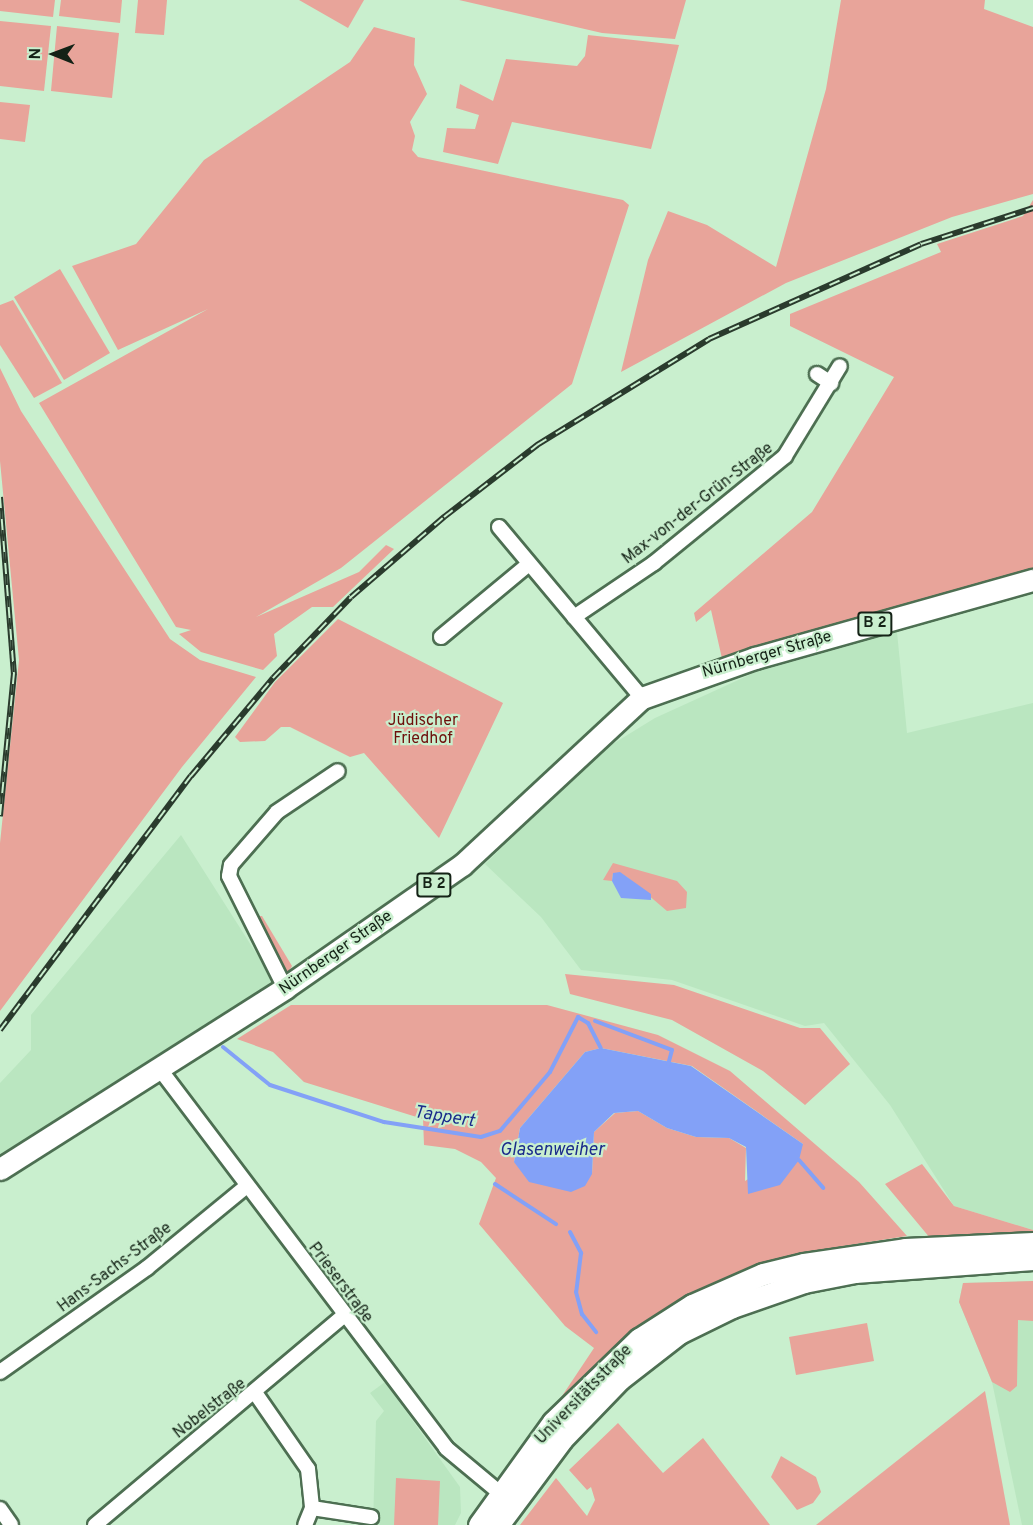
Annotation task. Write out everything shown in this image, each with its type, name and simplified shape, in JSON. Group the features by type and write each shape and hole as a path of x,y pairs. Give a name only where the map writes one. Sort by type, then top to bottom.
{"main road":[{"name":"Nürnberger Straße","path":"0,1169 285,988 462,866 642,698 746,661 1033,580"},
{"name":"Universitätsstraße","path":"479,1525 505,1497 553,1422 609,1364 692,1305 763,1274 942,1256 1033,1244"},
{"name":"Universitätsstraße","path":"942,1256 1033,1259"},
{"name":"Universitätsstraße","path":"498,1525 505,1497"}],"street":[{"name":"Max-von-der-Grün-Straße","path":"574,617 654,563 785,456 840,366"},
{"path":"817,375 831,383"},
{"path":"499,527 642,698"},
{"path":"441,637 529,564"},
{"path":"285,988 244,915 230,883 231,865 277,812 338,771"},
{"name":"Prieserstraße","path":"159,1068 343,1316 446,1448 505,1497"},
{"name":"Hans-Sachs-Straße","path":"0,1372 147,1268 247,1186"},
{"name":"Nobelstraße","path":"95,1525 256,1394 343,1316"},
{"path":"256,1394 308,1469 312,1508 305,1525"},
{"path":"312,1508 371,1517"},
{"path":"0,1509 11,1525"}],"shaded area":[{"path":"897,632 907,733 1033,703 1033,1230 954,1206 890,1105 824,1023 805,1026 672,980 581,970 541,917 485,864 603,750 655,718 758,671"},
{"path":"181,835 277,986 201,1027 0,1162 0,1083 31,1050 31,1015"},
{"path":"1033,1281 1033,1525 1022,1525 992,1382 959,1302 963,1283"},
{"path":"385,1382 460,1487 461,1513 455,1525 373,1525 376,1421 384,1411 370,1393"}],"green space":[{"path":"0,0 55,0 53,17 0,11"},
{"path":"61,0 122,0 120,23 59,16"},
{"path":"138,0 167,0 164,35 135,33"},
{"path":"299,0 364,0 348,28"},
{"path":"459,0 686,0 675,39 602,33"},
{"path":"841,0 985,0 984,9 1033,27 1033,194 952,217 786,283 621,372 648,260 668,211 707,225 776,267 826,89"},
{"path":"0,21 51,26 44,91 0,86"},
{"path":"57,26 119,33 112,98 51,91"},
{"path":"374,27 415,38 414,65 427,94 410,122 415,136 412,150 418,157 623,200 629,205 572,384 341,568 256,617 359,572 386,545 394,549 333,607 312,607 274,634 277,656 263,670 201,652 179,634 191,630 176,627 39,403 208,309 118,350 72,266 136,244 204,160 350,62"},
{"path":"588,35 679,45 651,149 512,122 498,164 443,152 447,128 475,129 479,115 456,108 460,84 493,101 506,59 577,66 585,56"},
{"path":"0,102 30,105 25,142 0,139"},
{"path":"1033,200 1033,573 723,663 711,610 696,622 694,613 812,512 894,377 790,326 790,314 941,252 937,244 1023,216"},
{"path":"60,269 110,353 64,380 14,297"},
{"path":"13,300 62,383 34,398 0,345 0,305"},
{"path":"0,368 21,411 170,639 200,660 256,677 182,767 0,1011 0,843 19,660 0,461"},
{"name":"Jüdischer Friedhof","path":"338,619 503,703 439,838 364,753 350,757 290,727 281,727 265,741 240,742 235,737 275,682"},
{"path":"613,863 677,881 687,892 686,908 667,911 627,877 613,873 612,881 603,880"},
{"path":"255,916 262,916 292,966 288,973 279,972"},
{"path":"565,974 674,985 800,1028 820,1028 850,1064 805,1105 763,1071 672,1020 570,994"},
{"path":"291,1005 547,1005 658,1035 730,1071 859,1182 907,1236 799,1253 723,1282 605,1355 554,1408 594,1348 565,1326 479,1224 496,1178 481,1162 455,1149 424,1145 423,1119 304,1082 273,1052 237,1039","holes":["601,1048 692,1066 803,1144 745,1181 746,1148 729,1138 696,1137 667,1128 638,1111 615,1113 594,1132 592,1174 514,1162 520,1128 585,1052"]},
{"path":"922,1164 954,1206 1033,1230 1033,1238 935,1244 885,1184"},
{"path":"1033,1281 1033,1321 1018,1320 1017,1386 1010,1392 992,1382 959,1302 963,1283"},
{"path":"867,1323 874,1361 796,1375 789,1337"},
{"path":"985,1391 1010,1525 816,1525"},
{"path":"618,1423 663,1473 703,1438 770,1525 520,1525 556,1478 587,1516 595,1500 591,1487 587,1490 569,1470"},
{"path":"781,1456 816,1477 821,1492 813,1503 797,1510 771,1477"},
{"path":"396,1478 440,1481 438,1525 394,1525"}],"water":[{"path":"620,872 651,894 651,900 621,898 612,881 613,873"},
{"name":"Glasenweiher","path":"601,1048 691,1066 803,1144 799,1160 780,1185 748,1194 746,1147 729,1138 696,1137 667,1128 638,1111 614,1113 594,1132 592,1174 585,1186 571,1192 529,1182 514,1162 520,1128 585,1052"}],"waterway":[{"name":"Tappert","path":"223,1047 270,1085 384,1122 481,1137 500,1131 550,1072 578,1017 588,1023 601,1048"},
{"name":"Tappert","path":"595,1021 672,1050 668,1065"},
{"path":"799,1160 823,1188"},
{"path":"495,1184 556,1224"},
{"path":"570,1232 581,1253 576,1292 582,1314 596,1332"}],"railway":[{"path":"0,1030 191,776 273,678 351,597 444,517 537,445 709,339 921,244 1033,208"},
{"path":"0,497 14,673 0,816"}]}
